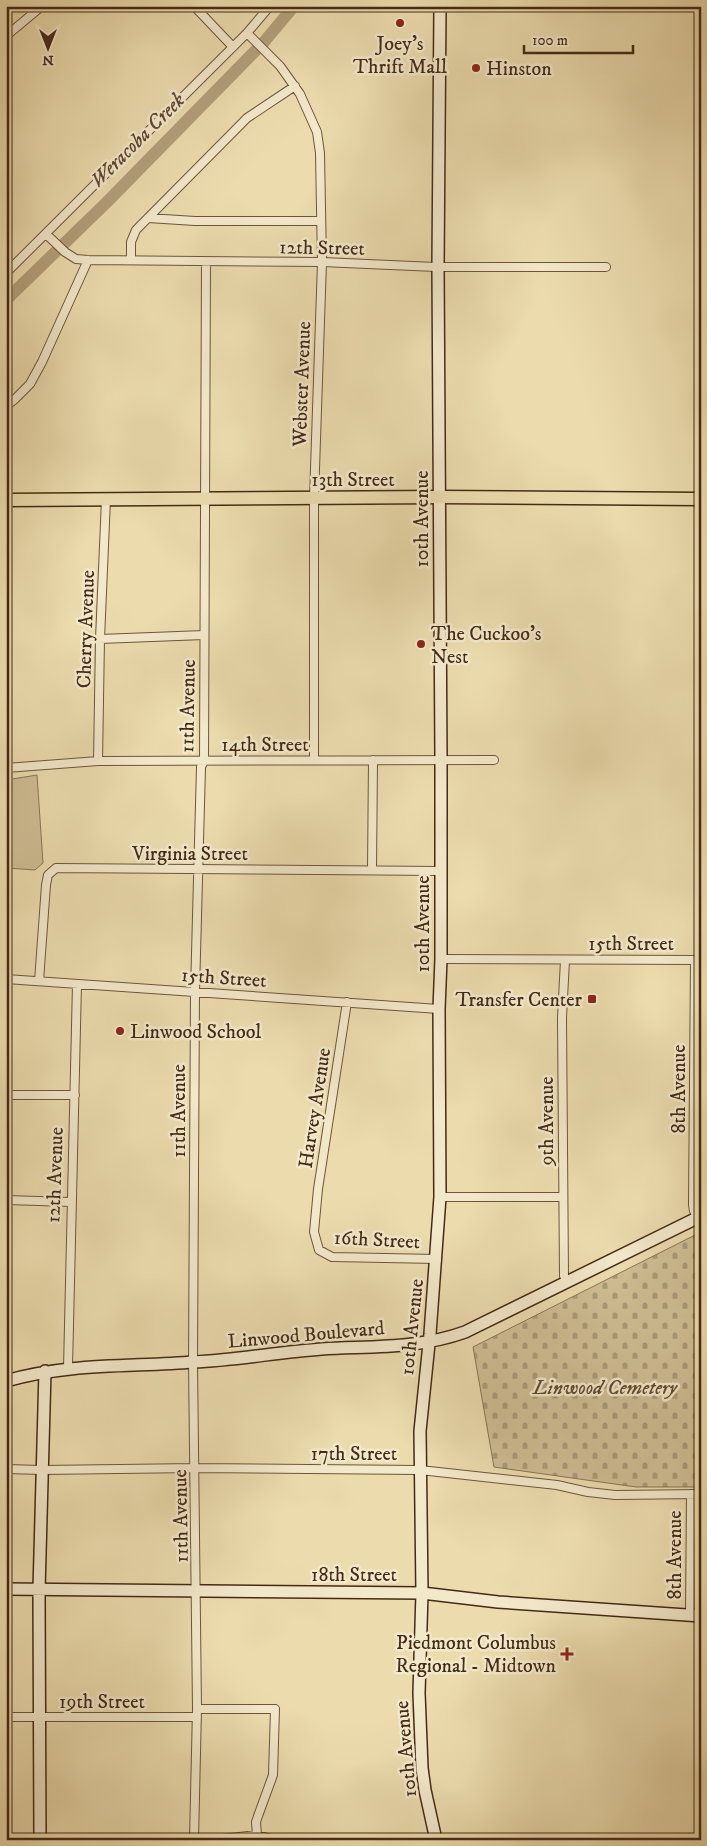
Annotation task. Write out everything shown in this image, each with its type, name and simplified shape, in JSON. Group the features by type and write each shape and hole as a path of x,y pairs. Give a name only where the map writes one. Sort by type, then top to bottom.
{"main road":[{"name":"13th Street","path":"6,500 440,497 701,499"}],"street":[{"path":"6,36 42,6"},
{"path":"194,6 207,22 233,47"},
{"path":"6,273 247,33 270,6"},
{"name":"10th Avenue","path":"436,1840 425,1790 419,1693 422,1593 420,1470 422,1403 429,1343 440,1197 441,760 438,267 440,6"},
{"name":"Webster Avenue","path":"247,33 288,75 295,86 305,104 316,132 320,161 322,262 314,498 314,760"},
{"path":"131,260 131,242 136,230 247,118 295,86"},
{"path":"148,218 195,221 321,222"},
{"name":"12th Street","path":"46,234 65,252 76,259 88,260 322,262 438,267 606,267"},
{"path":"6,406 16,399 30,384 88,260"},
{"name":"11th Avenue","path":"194,1840 197,1717 196,1468 193,1362 195,992 201,766 204,760 206,262"},
{"name":"Cherry Avenue","path":"98,761 100,639 106,499"},
{"path":"100,639 204,636"},
{"path":"372,870 373,760"},
{"name":"14th Street","path":"6,768 98,761 494,760"},
{"name":"Virginia Street","path":"39,981 46,885 48,875 52,870 65,868 440,871"},
{"name":"15th Street","path":"441,959 698,960"},
{"name":"9th Avenue","path":"564,960 562,1018 563,1197 564,1276 567,1281"},
{"name":"8th Avenue","path":"698,960 693,1204 699,1216"},
{"name":"15th Street","path":"6,979 439,1009"},
{"name":"12th Avenue","path":"68,1368 77,984"},
{"name":"Harvey Avenue","path":"315,1218 347,1002"},
{"path":"6,1095 75,1095"},
{"path":"440,1197 563,1197"},
{"path":"6,1200 71,1202"},
{"name":"Linwood Boulevard","path":"6,1381 45,1371 68,1368 193,1362 294,1351 429,1343 465,1332 699,1216"},
{"name":"16th Street","path":"315,1218 314,1232 319,1250 332,1257 436,1259"},
{"path":"40,1840 38,1718 39,1590 45,1371"},
{"name":"17th Street","path":"6,1469 420,1470 557,1485 588,1492 615,1495 701,1494"},
{"name":"8th Avenue","path":"691,1494 695,1616"},
{"name":"18th Street","path":"6,1589 422,1593 498,1602 695,1616"},
{"path":"197,1708 275,1709 274,1775 256,1822 258,1835"},
{"name":"19th Street","path":"6,1717 197,1717"},
{"path":"214,1840 258,1835 275,1840"}],"green space":[{"path":"37,775 43,863 35,870 6,868 6,780"},
{"name":"Linwood Cemetery","path":"701,1232 701,1487 636,1487 494,1467 473,1347"}],"waterway":[{"name":"Weracoba Creek","path":"6,300 107,202 264,42 294,6"}],"place":[{"name":"Joey's Thrift Mall","path":"400,23"},
{"name":"Hinston","path":"476,68"},
{"name":"The Cuckoo’s Nest","path":"421,644"},
{"name":"Transfer Center","path":"592,999"},
{"name":"Linwood School","path":"120,1031"},
{"name":"Piedmont Columbus Regional - Midtown","path":"567,1654"}]}
